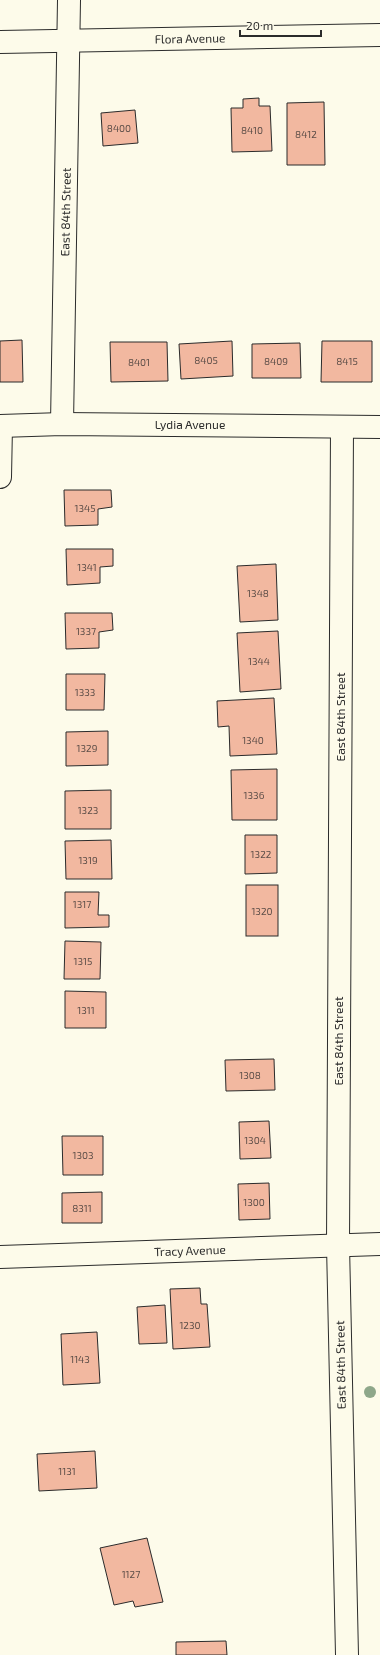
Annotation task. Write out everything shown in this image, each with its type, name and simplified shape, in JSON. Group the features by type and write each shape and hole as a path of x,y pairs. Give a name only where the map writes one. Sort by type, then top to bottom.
{"street":[{"name":"East 84th Street","path":"62,424 69,0"},
{"name":"Flora Avenue","path":"0,42 380,35"},
{"name":"Lydia Avenue","path":"0,426 62,424 380,427"},
{"path":"0,426 0,477"},
{"name":"East 84th Street","path":"342,427 338,1245 347,1655"},
{"name":"Tracy Avenue","path":"0,1258 380,1244"}],"building":[{"path":"259,98 259,106 270,106 272,151 232,152 231,108 243,108 243,99"},
{"path":"324,102 325,165 287,165 287,103"},
{"path":"135,110 138,143 103,146 101,113"},
{"path":"22,340 23,382 0,382 0,341"},
{"path":"232,341 233,376 181,379 179,344"},
{"path":"322,341 372,341 372,382 321,382"},
{"path":"110,342 167,342 168,381 111,382"},
{"path":"300,343 301,378 252,378 252,344"},
{"path":"64,490 111,490 112,507 98,509 98,525 65,526"},
{"path":"66,549 113,549 113,566 100,567 100,583 67,585"},
{"path":"276,564 278,620 240,622 237,566"},
{"path":"65,613 112,613 113,630 99,632 99,648 66,649"},
{"path":"278,631 281,689 240,692 237,633"},
{"path":"66,674 105,674 104,710 66,710"},
{"path":"274,698 277,754 230,756 229,726 218,727 217,701"},
{"path":"108,731 108,765 66,766 66,732"},
{"path":"277,769 277,820 232,820 231,770"},
{"path":"111,790 111,829 65,829 65,791"},
{"path":"245,835 277,835 277,873 245,874"},
{"path":"111,840 112,879 66,879 65,841"},
{"path":"246,885 278,885 278,936 246,936"},
{"path":"65,892 99,892 98,915 109,915 109,927 65,928"},
{"path":"65,941 101,942 100,979 64,979"},
{"path":"65,991 106,992 106,1028 65,1028"},
{"path":"274,1059 275,1090 226,1091 225,1060"},
{"path":"269,1121 271,1158 240,1159 239,1122"},
{"path":"62,1136 103,1136 103,1175 63,1175"},
{"path":"269,1183 270,1219 239,1220 238,1184"},
{"path":"102,1192 102,1223 62,1223 62,1193"},
{"path":"200,1288 201,1304 207,1304 210,1347 173,1349 170,1289"},
{"path":"165,1305 167,1343 139,1344 137,1307"},
{"path":"97,1332 100,1383 63,1385 61,1334"},
{"path":"95,1451 97,1488 39,1491 37,1454"},
{"path":"147,1538 163,1602 135,1607 133,1601 114,1605 100,1548"},
{"path":"226,1641 227,1655 176,1655 176,1642"}]}
